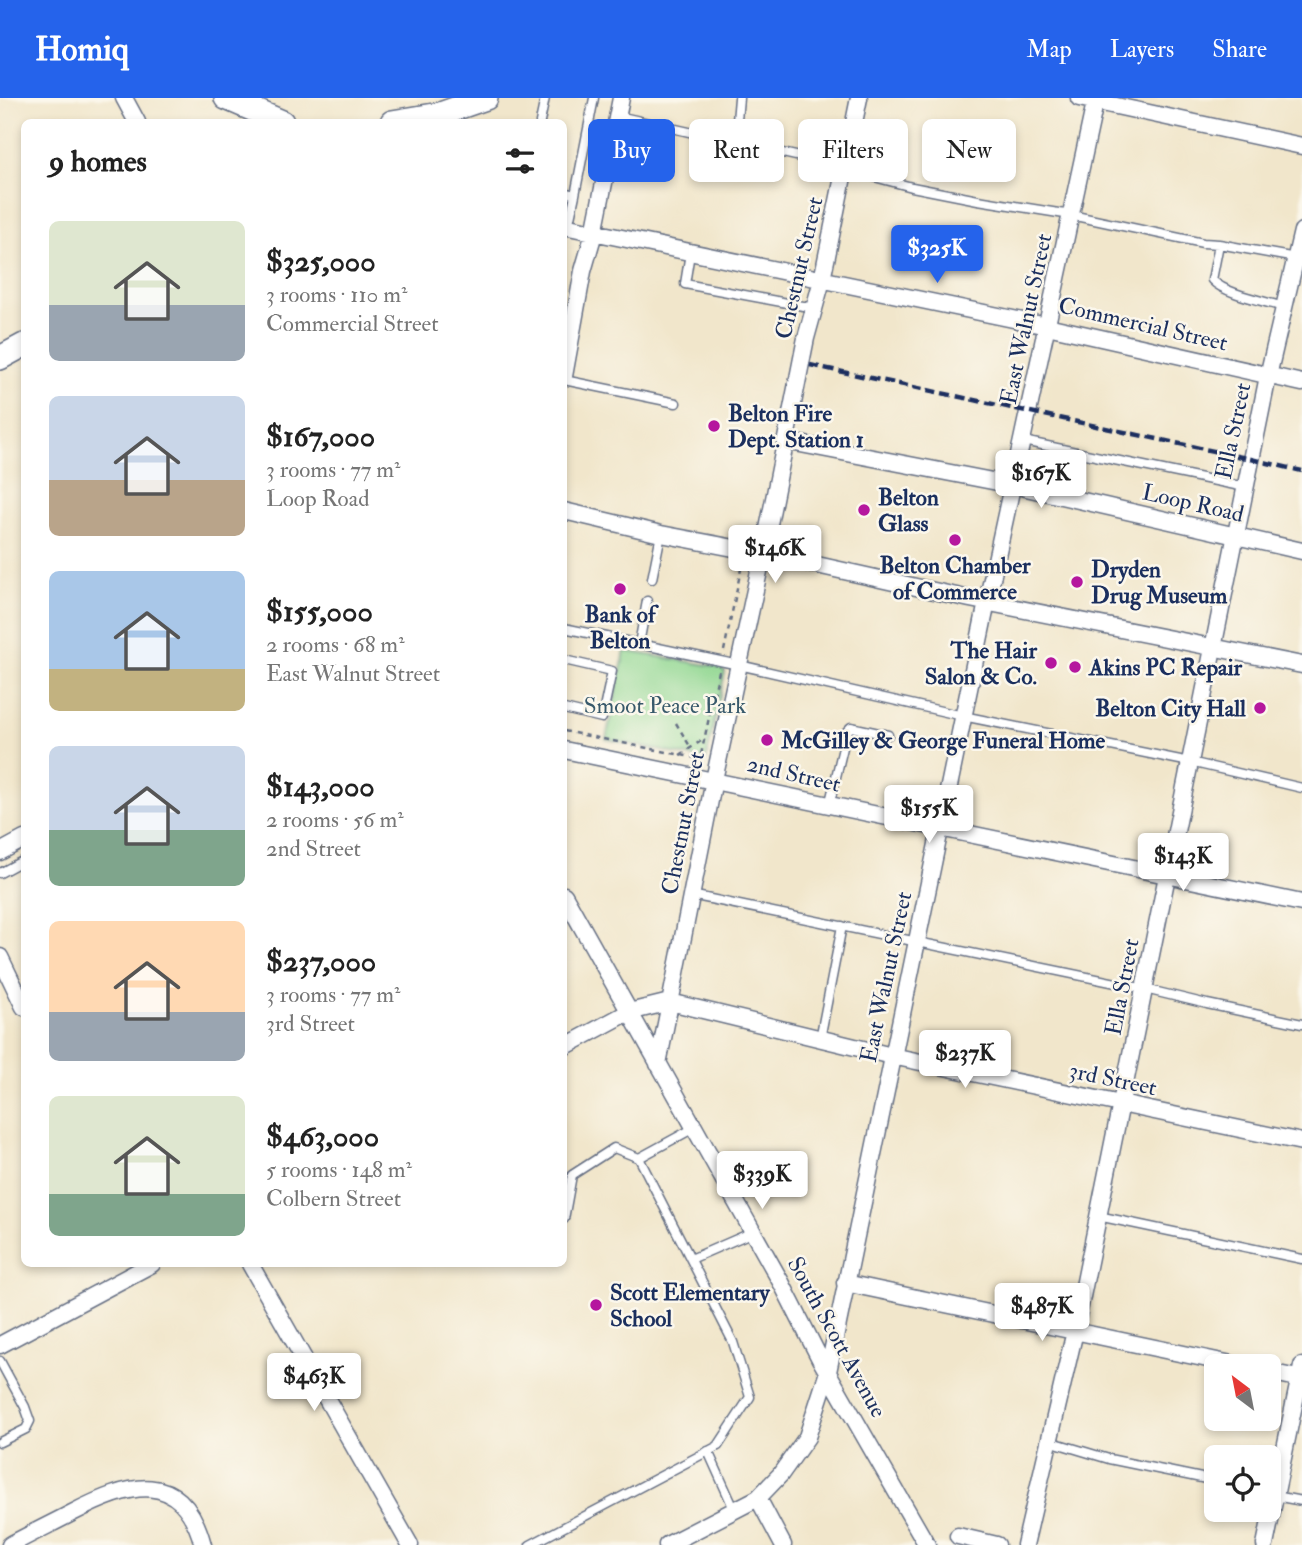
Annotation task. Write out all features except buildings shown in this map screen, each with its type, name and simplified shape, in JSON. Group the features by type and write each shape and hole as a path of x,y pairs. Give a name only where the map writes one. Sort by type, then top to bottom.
{"main road":[{"path":"226,98 275,119"},
{"path":"410,119 440,114 486,98"},
{"path":"0,358 21,347"}],"street":[{"path":"124,98 135,119"},
{"path":"567,361 583,271 594,233 621,98"},
{"name":"Chestnut Street","path":"855,119 859,98"},
{"path":"1079,98 1302,146"},
{"name":"East Walnut Street","path":"758,1499 780,1475 807,1437 828,1372 987,603 1096,100"},
{"name":"Chestnut Street","path":"657,1064 806,338 822,280 842,182"},
{"name":"Commercial Street","path":"567,226 1047,326 1302,383"},
{"name":"Ella Street","path":"1025,1545 1075,1331 1234,536 1302,231"},
{"name":"Loop Road","path":"785,441 1013,485 1302,551"},
{"path":"567,512 987,603 1302,665"},
{"name":"2nd Street","path":"567,751 1302,903"},
{"path":"0,852 21,841"},
{"name":"South Scott Avenue","path":"567,900 927,1545"},
{"path":"0,957 21,1001"},
{"name":"3rd Street","path":"567,1045 629,1012 670,1002 892,1056 1302,1142"},
{"path":"0,1345 146,1267"},
{"path":"252,1267 410,1545"},
{"path":"845,1283 1204,1358"},
{"path":"1281,1373 1301,1374 1281,1457"},
{"path":"10,1545 102,1497 143,1488 156,1488 181,1501 190,1513 203,1545"},
{"path":"667,1545 758,1499 783,1545"},
{"path":"1265,1545 1268,1522"},
{"path":"958,1536 997,1545"}],"lane":[{"path":"541,119 545,98"},
{"path":"567,223 594,98"},
{"path":"737,119 739,98"},
{"path":"617,116 689,132"},
{"path":"893,182 1297,261"},
{"path":"567,193 575,195"},
{"path":"1219,244 1212,280 1216,285 1284,307"},
{"path":"690,253 685,284 814,308"},
{"path":"567,379 676,403"},
{"path":"1023,441 1245,487"},
{"path":"652,579 661,534"},
{"path":"639,644 647,601"},
{"path":"567,629 1302,788"},
{"path":"567,661 612,671 603,718 567,710"},
{"path":"829,806 847,731 852,727 888,735"},
{"path":"0,873 21,862"},
{"path":"691,895 1302,1024"},
{"path":"820,1038 842,926"},
{"path":"639,1158 694,1128"},
{"path":"530,1545 718,1446 750,1397 733,1342 639,1158 614,1148 572,1175 567,1202"},
{"path":"1098,1216 1302,1259"},
{"path":"691,1259 753,1232"},
{"path":"0,1360 30,1422 26,1429 0,1442"},
{"path":"1049,1441 1109,1459 1204,1479"},
{"path":"708,1451 735,1511"},
{"path":"1281,1497 1302,1501"}],"path":[{"path":"676,723 691,748"},
{"path":"567,732 706,760"},
{"path":"680,754 705,739"}],"green space":[{"name":"Smoot Peace Park","path":"625,651 720,667 725,672 706,760 606,739"}],"railway":[{"path":"810,365 1302,471"}],"place":[{"name":"Belton Fire Dept. Station 1","path":"714,426"},
{"name":"Belton Glass","path":"864,510"},
{"name":"Belton Chamber of Commerce","path":"955,540"},
{"name":"Dryden Drug Museum","path":"1077,582"},
{"name":"Bank of Belton","path":"620,589"},
{"name":"The Hair Salon & Co.","path":"1051,663"},
{"name":"Akins PC Repair","path":"1075,667"},
{"name":"Belton City Hall","path":"1260,708"},
{"name":"McGilley & George Funeral Home","path":"767,740"},
{"name":"Scott Elementary School","path":"596,1305"}]}
